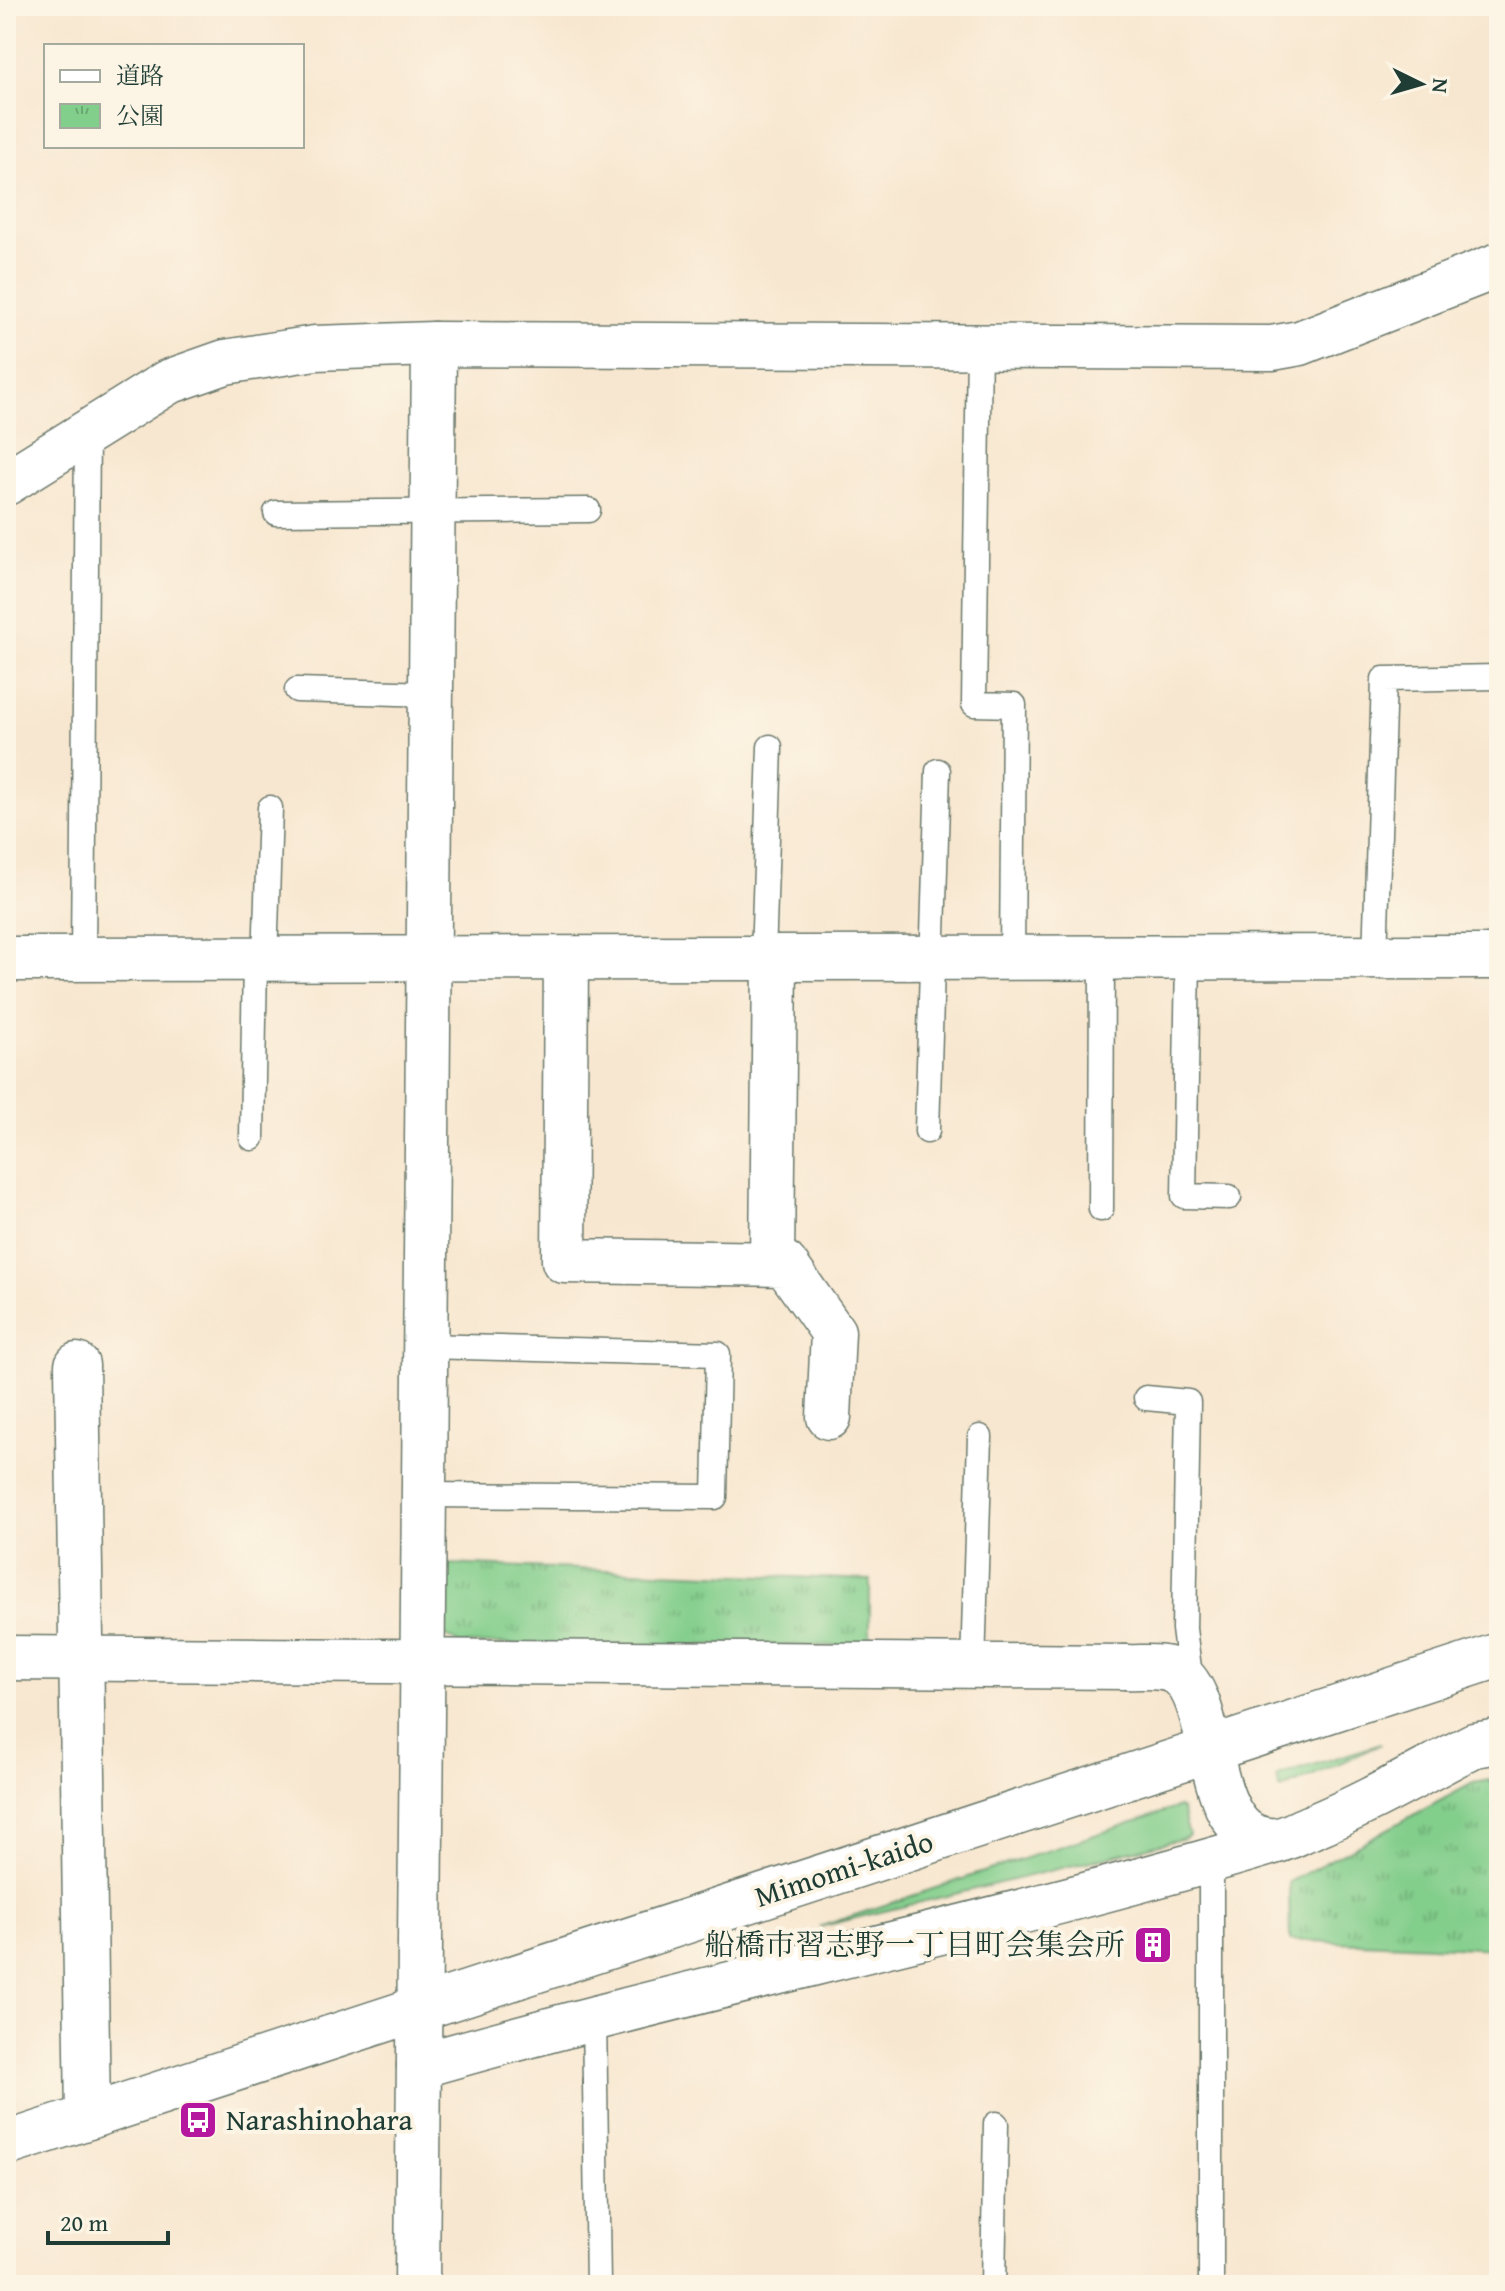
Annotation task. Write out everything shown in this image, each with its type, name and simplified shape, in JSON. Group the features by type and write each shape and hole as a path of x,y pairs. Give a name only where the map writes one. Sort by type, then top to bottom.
{"street":[{"path":"6,483 168,382 225,362 315,348 434,344 1272,348 1300,343 1499,265"},
{"path":"417,2285 434,344"},
{"path":"6,959 1499,957"},
{"path":"769,958 772,1263"},
{"path":"566,959 564,1261 785,1264 833,1332 829,1417"},
{"path":"77,1365 88,2117"},
{"name":"Mimomi-kaido","path":"6,2144 1499,1655"},
{"path":"6,1658 1169,1668 1191,1685 1209,1751 1230,1809 1245,1830 1260,1839 1280,1840"},
{"path":"419,2066 594,2015 1157,1877 1211,1861 1280,1840 1326,1821 1474,1745 1499,1741"}],"lane":[{"path":"979,346 974,704 1014,705 1012,958"},
{"path":"83,959 87,431"},
{"path":"276,513 588,510"},
{"path":"1375,958 1384,679 1499,677"},
{"path":"297,690 431,694"},
{"path":"769,958 770,747"},
{"path":"927,1131 938,771"},
{"path":"252,1138 270,808"},
{"path":"1101,1209 1102,958"},
{"path":"1188,958 1184,1196 1229,1197"},
{"path":"424,1495 715,1497 718,1354 425,1346"},
{"path":"1146,1398 1188,1402 1184,1629 1191,1685"},
{"path":"973,1666 980,1437"},
{"path":"1211,1861 1211,2285"},
{"path":"594,2015 598,2285"},
{"path":"993,2285 996,2124"}],"green space":[{"path":"446,1564 870,1580 870,1646 459,1644 442,1633"},
{"path":"1381,1744 1281,1790 1279,1789 1277,1776"},
{"path":"1489,1780 1499,1789 1499,1949 1290,1940 1289,1882 1473,1783"},
{"path":"1178,1807 1182,1810 1189,1835 1185,1838 819,1927"}],"place":[{"name":"船橋市習志野一丁目町会集会所","path":"1153,1945"},
{"name":"Narashinohara","path":"198,2120"}]}
